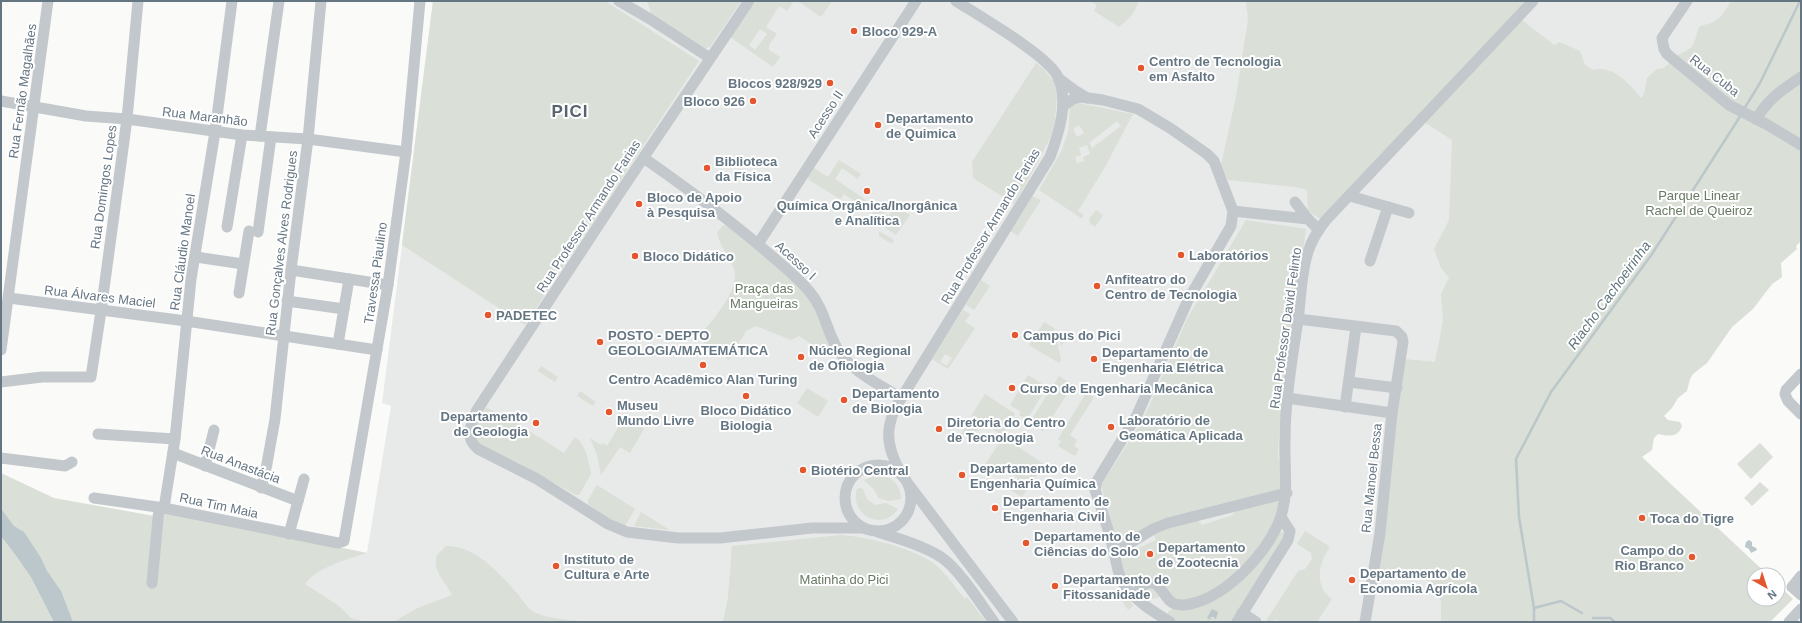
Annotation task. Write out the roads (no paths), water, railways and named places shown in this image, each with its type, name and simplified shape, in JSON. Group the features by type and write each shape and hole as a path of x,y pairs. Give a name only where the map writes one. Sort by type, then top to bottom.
{"street":[{"name":"Rua Fernão Magalhães","path":"1,350 9,298 6,286 35,106 48,1"},
{"name":"Rua Domingos Lopes","path":"1,382 42,377 91,377 127,119 138,1"},
{"name":"Rua Cláudio Manoel","path":"152,583 162,508 175,439 186,321 196,257 199,223 215,132 232,1"},
{"path":"240,293 243,264 253,232 266,137 279,1"},
{"name":"Rua Gonçalves Alves Rodrigues","path":"261,488 275,419 287,301 308,139 322,1"},
{"name":"Travessa Piaulino","path":"338,543 342,543 346,539 388,285 406,152 420,1"},
{"path":"619,1 650,19 710,58"},
{"name":"Rua Professor Armando Farias","path":"749,1 477,410 471,424 470,439 472,444 478,449 537,479 608,524 627,532 678,538 720,538 812,528 869,529"},
{"name":"Acesso II","path":"758,244 916,1"},
{"name":"Rua Professor Armando Farias","path":"905,480 896,464 890,444 889,429 894,410 1050,157 1059,135 1062,91 1058,78 1053,70 1032,51 956,1"},
{"name":"Rua Professor David Felinto","path":"1138,599 1137,594 1140,588 1146,584 1152,583 1162,588 1167,598 1175,604 1190,604 1207,598 1231,582 1256,559 1281,517 1286,493 1285,440 1287,398 1308,252 1312,239 1350,196 1533,1"},
{"name":"Rua Cuba","path":"1687,1 1662,38 1664,48 1672,59 1718,97 1734,108 1801,145"},
{"path":"1754,118 1773,96 1801,77"},
{"path":"1058,78 1089,99"},
{"path":"1062,106 1073,99 1081,98 1102,100 1138,109 1170,128 1207,154 1216,166 1233,210 1231,226 1188,300 1137,415 1097,481 1096,490 1122,582 1138,599 1170,622"},
{"name":"Rua Maranhão","path":"1,101 86,116 127,119 242,135 308,139 406,152"},
{"path":"227,227 242,135"},
{"name":"Acesso I","path":"648,161 758,244 809,291 819,305 838,349 852,367 901,398"},
{"path":"1350,196 1409,213"},
{"path":"1295,202 1319,230"},
{"path":"1370,261 1388,207"},
{"path":"1233,210 1308,219"},
{"path":"196,257 243,264"},
{"path":"291,270 333,275 349,280 388,285"},
{"path":"338,344 349,280"},
{"name":"Rua Álvares Maciel","path":"9,298 186,321 377,350"},
{"path":"287,301 344,309"},
{"path":"1298,319 1356,326 1345,407"},
{"name":"Rua Manoel Bessa","path":"1356,326 1396,332 1402,337 1403,342 1392,413 1380,533 1365,622"},
{"path":"1801,375 1786,390 1785,394 1788,401 1801,414"},
{"path":"1349,382 1397,388"},
{"path":"1287,398 1392,413"},
{"path":"205,466 214,430"},
{"path":"98,434 175,439"},
{"name":"Rua Anastácia","path":"173,453 298,501"},
{"path":"1,458 68,464"},
{"path":"994,622 951,566 942,558 909,542 869,529 851,518 845,498 847,487 853,478 870,466 881,466 891,468 905,480 1013,622"},
{"path":"289,534 304,479"},
{"path":"869,529 890,528 900,523 907,514 910,504 910,492 905,480"},
{"path":"1114,553 1153,529 1168,522 1286,493"},
{"name":"Rua Tim Maia","path":"94,498 162,508 338,543"},
{"path":"1256,622 1239,618 1288,540 1290,531 1281,517"},
{"path":"1801,576 1792,587 1801,595"},
{"path":"1150,609 1167,598"},
{"path":"1150,609 1154,622"},
{"path":"1789,622 1801,609"}],"waterway":[{"name":"Riacho Cachoeirinha","path":"1744,109 1760,83 1800,1"},
{"name":"Riacho Cachoeirinha","path":"1534,622 1534,608 1519,517 1516,459 1551,392 1652,254 1741,115"},
{"path":"1534,608 1561,601 1582,613"},
{"path":"1593,618 1610,618 1615,622"}],"place":[{"name":"Bloco 929-A","path":"854,31"},
{"name":"Centro de Tecnologia em Asfalto","path":"1141,68"},
{"name":"Blocos 928/929","path":"830,83"},
{"name":"Bloco 926","path":"753,101"},
{"name":"Departamento de Quimica","path":"878,125"},
{"name":"Biblioteca da Física","path":"707,168"},
{"name":"Química Orgânica/Inorgânica e Analítica","path":"867,191"},
{"name":"Bloco de Apoio à Pesquisa","path":"639,204"},
{"name":"Laboratórios","path":"1181,255"},
{"name":"Bloco Didático","path":"635,256"},
{"name":"Anfiteatro do Centro de Tecnologia","path":"1097,286"},
{"name":"PADETEC","path":"488,315"},
{"name":"Campus do Pici","path":"1015,335"},
{"name":"POSTO - DEPTO GEOLOGIA/MATEMÁTICA","path":"600,342"},
{"name":"Núcleo Regional de Ofiologia","path":"801,357"},
{"name":"Departamento de Engenharia Elétrica","path":"1094,359"},
{"name":"Centro Acadêmico Alan Turing","path":"703,365"},
{"name":"Curso de Engenharia Mecânica","path":"1012,388"},
{"name":"Bloco Didático Biologia","path":"746,396"},
{"name":"Departamento de Biologia","path":"844,400"},
{"name":"Museu Mundo Livre","path":"609,412"},
{"name":"Departamento de Geologia","path":"536,423"},
{"name":"Laboratório de Geomática Aplicada","path":"1111,427"},
{"name":"Diretoria do Centro de Tecnologia","path":"939,429"},
{"name":"Biotério Central","path":"803,470"},
{"name":"Departamento de Engenharia Química","path":"962,475"},
{"name":"Departamento de Engenharia Civil","path":"995,508"},
{"name":"Toca do Tigre","path":"1642,518"},
{"name":"Departamento de Ciências do Solo","path":"1026,543"},
{"name":"Departamento de Zootecnia","path":"1150,554"},
{"name":"Campo do Rio Branco","path":"1692,557"},
{"name":"Instituto de Cultura e Arte","path":"556,566"},
{"name":"Departamento de Economia Agrícola","path":"1352,580"},
{"name":"Departamento de Fitossanidade","path":"1055,586"}],"district":[{"name":"PICI","path":"570,111"}],"park label":[{"name":"Parque Linear Rachel de Queiroz","path":"1699,202"},
{"name":"Praça das Mangueiras","path":"764,296"},
{"name":"Matinha do Pici","path":"844,579"}]}
